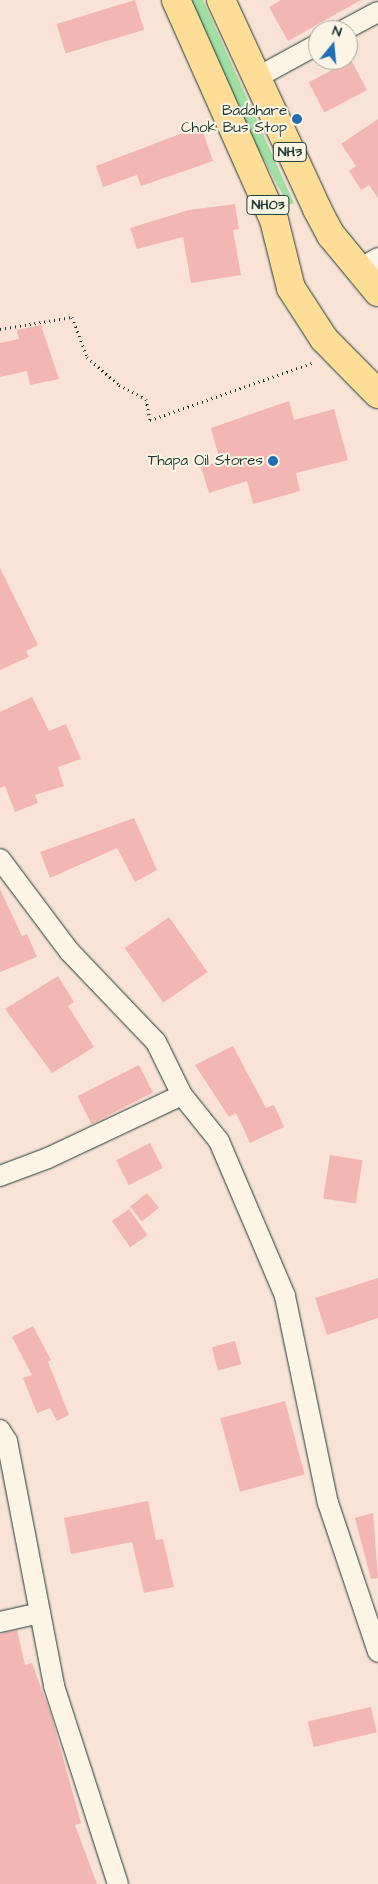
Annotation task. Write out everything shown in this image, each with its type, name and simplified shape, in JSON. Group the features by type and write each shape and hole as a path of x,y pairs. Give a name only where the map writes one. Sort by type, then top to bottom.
{"highway":[{"name":"NH03","path":"176,0 263,193 291,288 309,319 338,353 378,394"},
{"name":"NH3","path":"221,0 321,218 369,263 378,292"}],"street":[{"path":"358,23 378,12"},
{"path":"256,78 308,49"},
{"path":"0,859 69,950 156,1042 182,1095 219,1142 285,1296 328,1503 378,1652"},
{"path":"0,1176 58,1154 182,1095"},
{"path":"0,1430 7,1441 54,1686 118,1884"},
{"path":"0,1622 40,1613"}],"path":[{"path":"0,329 72,317 87,357 119,385 146,399 150,420 338,353"}],"green space":[{"path":"191,0 203,0 294,203 288,205 254,141"}],"building":[{"path":"135,0 144,30 66,54 57,24"},
{"path":"281,0 361,0 325,20 308,20 308,30 288,41 269,7"},
{"path":"332,70 356,70 367,90 325,113 309,83"},
{"path":"378,119 378,198 369,185 361,190 349,171 356,166 341,144"},
{"path":"201,126 213,161 141,186 137,175 103,187 96,166"},
{"path":"235,204 239,229 233,230 241,275 191,283 183,237 137,249 130,228 189,210"},
{"path":"41,325 59,379 30,385 27,371 0,377 0,343 19,339 17,330"},
{"path":"289,401 294,420 334,409 348,460 296,473 300,491 253,504 247,481 209,493 201,467 220,461 211,428"},
{"path":"0,568 38,645 26,651 29,657 0,670"},
{"path":"32,697 49,731 66,724 81,759 58,767 64,786 35,795 38,803 15,812 5,786 0,788 0,712"},
{"path":"134,818 157,870 135,882 117,848 50,878 40,852"},
{"path":"0,889 22,936 27,934 37,957 0,972"},
{"path":"169,917 207,972 163,1003 125,948"},
{"path":"58,976 74,1002 68,1006 94,1047 52,1073 5,1009"},
{"path":"233,1046 266,1108 274,1105 284,1127 250,1143 236,1113 229,1117 195,1065"},
{"path":"139,1065 153,1093 92,1124 78,1096"},
{"path":"150,1143 163,1168 129,1185 116,1160"},
{"path":"330,1155 363,1160 356,1204 323,1198"},
{"path":"147,1193 159,1208 142,1222 130,1207"},
{"path":"129,1209 147,1235 130,1247 112,1221"},
{"path":"378,1278 378,1318 327,1335 315,1298"},
{"path":"33,1326 51,1360 48,1362 69,1415 57,1421 50,1408 37,1413 23,1378 32,1375 12,1337"},
{"path":"235,1341 241,1364 218,1370 212,1347"},
{"path":"285,1401 305,1474 240,1492 220,1418"},
{"path":"148,1501 156,1540 163,1539 174,1587 144,1593 132,1542 71,1554 64,1518"},
{"path":"373,1513 378,1578 371,1579 355,1518"},
{"path":"17,1630 25,1665 32,1663 52,1718 81,1823 75,1825 97,1884 0,1884 0,1634"},
{"path":"371,1707 377,1732 314,1747 308,1722"}],"place":[{"name":"Badahare Chok Bus Stop","path":"297,119"},
{"name":"Thapa Oil Stores","path":"273,461"}]}
